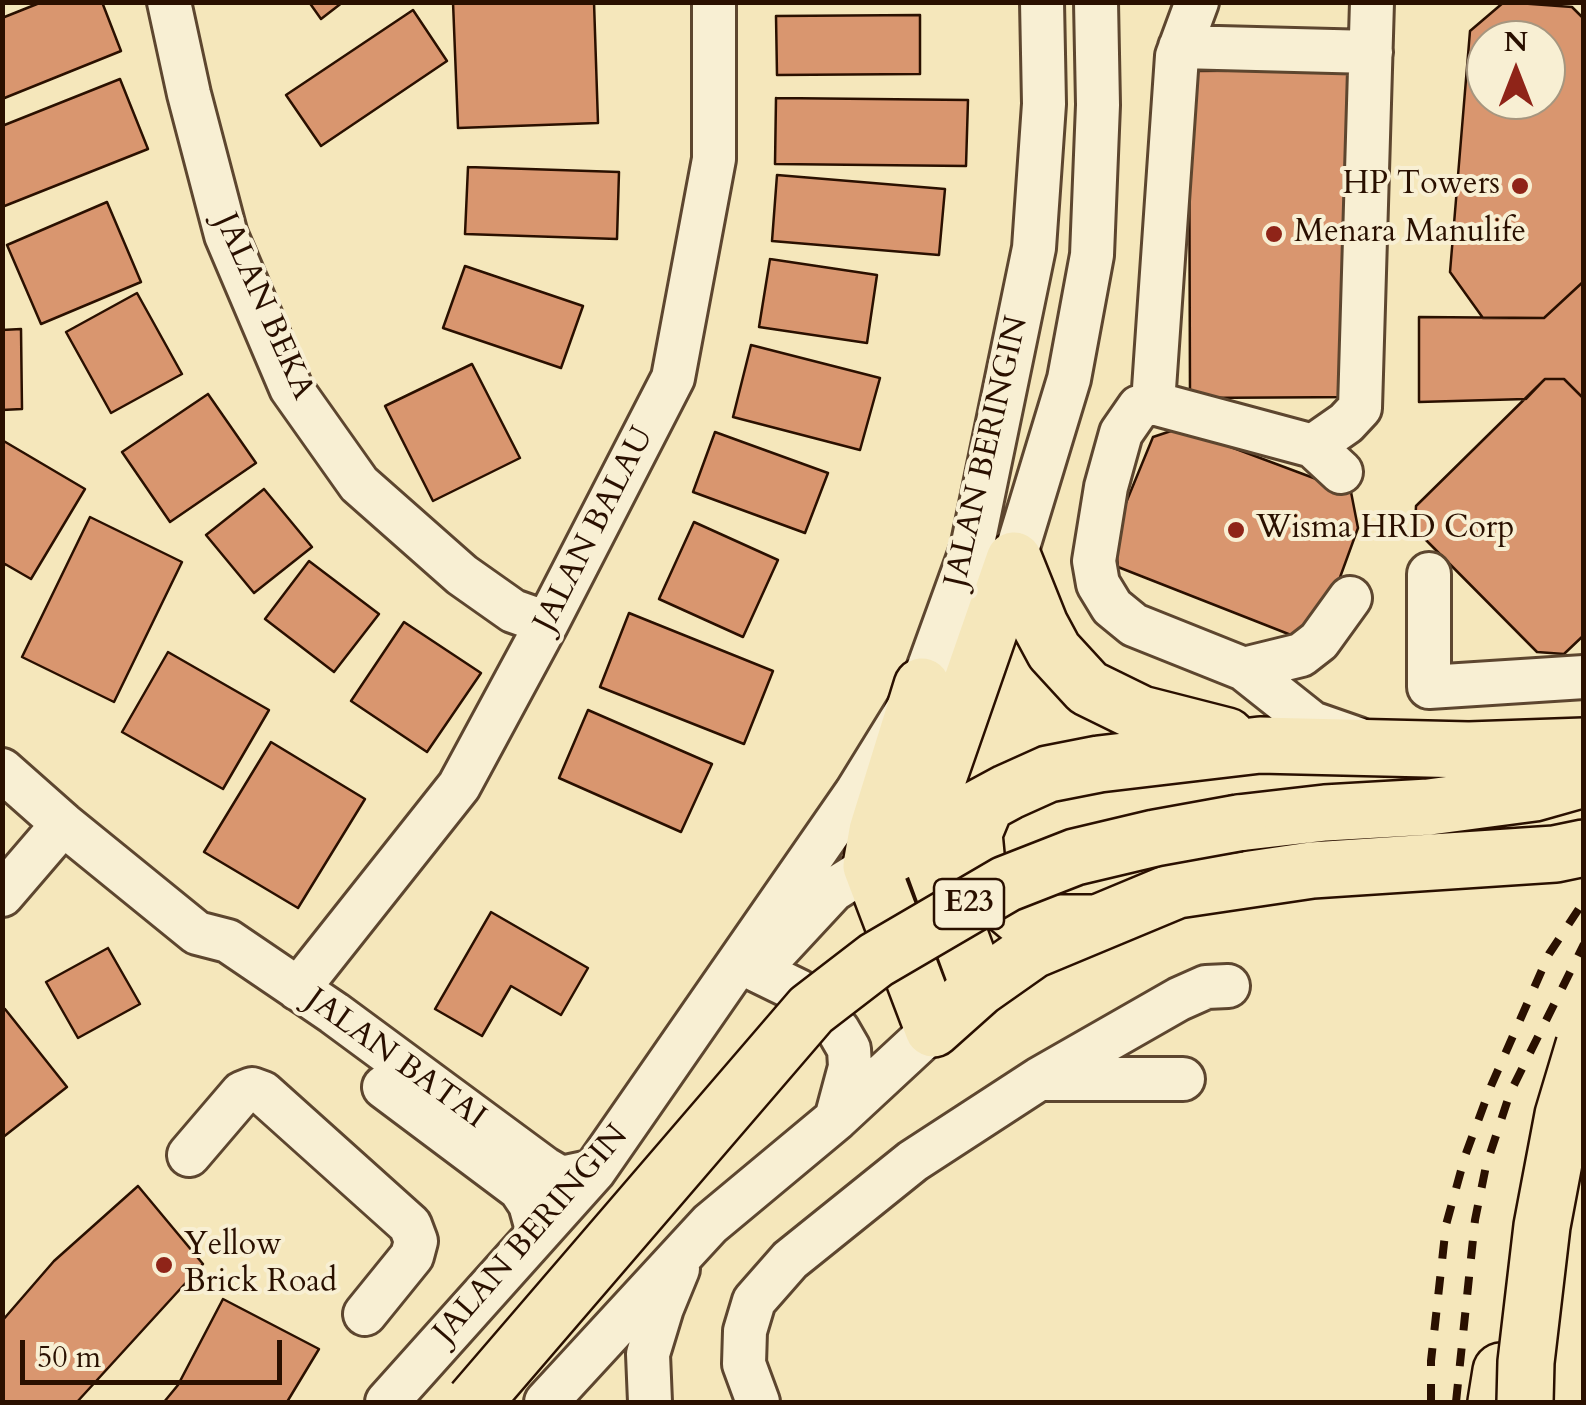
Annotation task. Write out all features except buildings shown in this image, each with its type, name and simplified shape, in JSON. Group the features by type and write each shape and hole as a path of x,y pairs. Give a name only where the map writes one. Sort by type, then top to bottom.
{"highway":[{"path":"1014,560 1054,651 1088,688 1141,714 1260,745"},
{"path":"979,988 924,838 924,819 1014,560"},
{"path":"922,686 877,831 872,866 933,1029 979,988 1033,950 1178,890 1312,870 1556,854 1584,848"},
{"path":"872,866 1048,774 1100,764 1260,745 1469,750 1584,746"},
{"name":"E23","path":"474,1402 811,1010 876,960 1006,884 1076,857 1154,838 1238,823 1430,807 1534,793 1584,780"},
{"path":"986,804 974,833 977,864 994,894 1019,916 1054,923 1094,924"},
{"path":"1511,1390 1563,1115 1584,1045"},
{"path":"1511,1390 1524,1258 1570,1114 1584,1088"}],"street":[{"name":"JALAN BEKA","path":"169,2 226,236 291,388 359,484 462,576 513,611 548,623"},
{"name":"JALAN BALAU","path":"298,989 459,786 548,623 673,378 714,158 714,2"},
{"name":"JALAN BERINGIN","path":"387,1402 594,1171 856,793 922,686 972,548 1034,248 1044,104 1042,2"},
{"path":"1153,403 1177,56 1197,2"},
{"path":"1372,2 1360,408 1346,423 1327,459 1153,403 1139,407 1121,432 1106,487 1094,561 1098,584 1112,607 1134,625 1244,669 1312,723 1389,748"},
{"name":"JALAN BERINGIN","path":"1014,560 1069,379 1092,255 1102,11"},
{"path":"1180,46 1371,52"},
{"path":"1045,460 1106,487"},
{"path":"1430,574 1429,687 1584,678"},
{"path":"1244,669 1301,655 1319,641 1350,598"},
{"name":"JALAN BATAI","path":"2,770 197,933 211,961 520,1189 530,1204 538,1233"},
{"path":"2,895 63,824"},
{"name":"JALAN BERINGIN","path":"672,1063 833,890 872,866"},
{"name":"JALAN BATAI","path":"197,933 228,941 544,1168 562,1178 594,1171"},
{"path":"758,971 799,991 838,1030 849,1049 850,1068 836,1119"},
{"path":"758,1402 744,1364 745,1331 754,1301 790,1260 913,1161 1039,1078 1178,999 1206,987 1228,986"},
{"path":"546,1402 710,1224 836,1119 933,1029"},
{"path":"1039,1078 1183,1079"},
{"path":"189,1155 242,1092 252,1089 262,1093 410,1226 416,1241 412,1256 364,1314"},
{"path":"650,1402 648,1354 662,1308 682,1260 710,1224"}],"railway":[{"path":"1431,1402 1431,1361 1446,1225 1465,1156 1549,954 1584,901"},
{"path":"1456,1402 1475,1220 1486,1166 1510,1093 1584,944"}],"place":[{"name":"HP Towers","path":"1520,186"},
{"name":"Menara Manulife","path":"1274,234"},
{"name":"Wisma HRD Corp","path":"1236,530"},
{"name":"Yellow Brick Road","path":"164,1265"}]}
